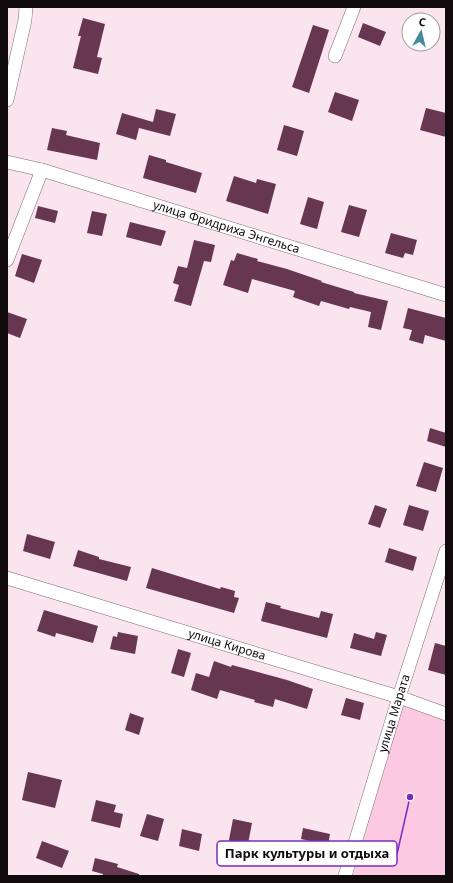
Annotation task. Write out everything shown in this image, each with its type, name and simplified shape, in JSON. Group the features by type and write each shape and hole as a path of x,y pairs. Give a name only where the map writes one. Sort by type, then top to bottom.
{"street":[{"path":"7,100 25,20 26,7"},
{"path":"335,56 354,7"},
{"name":"улица Фридриха Энгельса","path":"7,162 42,170 446,295"},
{"path":"7,260 42,170"},
{"name":"улица Марата","path":"345,876 399,697 446,551"},
{"name":"улица Кирова","path":"7,578 399,697 446,714"}],"shaded area":[{"path":"402,702 446,718 446,876 353,876"}],"building":[{"path":"83,18 105,24 97,57 102,58 98,74 73,68 81,36 78,36"},
{"path":"363,23 386,32 380,46 358,37"},
{"path":"313,25 329,30 309,93 292,87"},
{"path":"335,92 359,100 352,121 328,112"},
{"path":"426,108 446,113 446,137 420,130"},
{"path":"156,109 176,114 170,136 139,128 136,140 116,134 122,113 153,122"},
{"path":"284,125 304,131 297,156 277,150"},
{"path":"52,128 67,131 66,135 100,143 97,160 47,150"},
{"path":"149,155 202,173 196,193 143,178"},
{"path":"234,176 256,183 257,179 276,184 268,214 226,201"},
{"path":"308,197 324,202 317,229 300,224"},
{"path":"349,205 367,210 359,237 341,232"},
{"path":"38,206 58,211 55,223 35,218"},
{"path":"92,211 107,214 102,236 87,233"},
{"path":"130,222 166,231 161,246 126,237"},
{"path":"391,233 417,240 413,255 405,253 403,258 385,253"},
{"path":"194,240 215,245 211,262 204,261 191,306 174,301 179,285 173,283 178,266 187,268"},
{"path":"237,253 354,293 388,301 381,330 368,327 371,312 350,307 349,309 321,301 319,306 293,297 295,291 252,279 248,293 223,285 231,260 234,261"},
{"path":"22,254 42,260 34,283 15,276"},
{"path":"408,308 446,318 446,341 425,335 423,344 409,340 412,330 403,328"},
{"path":"7,312 27,319 20,338 7,333"},
{"path":"430,428 446,433 446,447 427,441"},
{"path":"424,462 443,468 436,492 416,486"},
{"path":"375,505 387,509 380,528 368,524"},
{"path":"409,505 429,511 423,531 403,525"},
{"path":"27,534 55,542 50,559 23,551"},
{"path":"389,548 417,557 413,571 385,562"},
{"path":"78,550 99,557 99,559 131,567 127,581 73,566"},
{"path":"152,568 220,589 221,587 235,591 234,597 239,598 234,613 146,588"},
{"path":"266,602 281,606 280,608 319,618 321,611 333,614 327,638 261,621"},
{"path":"44,610 98,626 93,643 56,633 55,637 37,631"},
{"path":"118,632 138,636 135,654 110,649 113,636 117,637"},
{"path":"376,632 387,635 381,656 350,648 354,633 374,639"},
{"path":"435,643 446,646 446,675 428,670"},
{"path":"178,649 191,653 184,677 171,673"},
{"path":"214,661 231,667 232,665 287,680 313,689 307,709 275,699 273,707 220,690 217,699 191,690 196,673 209,677"},
{"path":"346,698 364,703 360,720 341,715"},
{"path":"130,713 144,718 139,735 125,730"},
{"path":"28,772 62,780 55,808 22,800"},
{"path":"96,800 116,805 114,812 123,814 120,828 91,821"},
{"path":"147,814 164,819 158,841 140,836"},
{"path":"233,819 252,823 247,849 228,845"},
{"path":"303,828 330,834 328,845 301,839"},
{"path":"182,829 202,834 199,851 179,846"},
{"path":"42,841 69,851 62,868 36,858"},
{"path":"95,858 118,864 117,867 139,874 139,876 103,876 103,874 92,871"}],"place":[{"name":"Парк культуры и отдыха","path":"410,797"}]}
